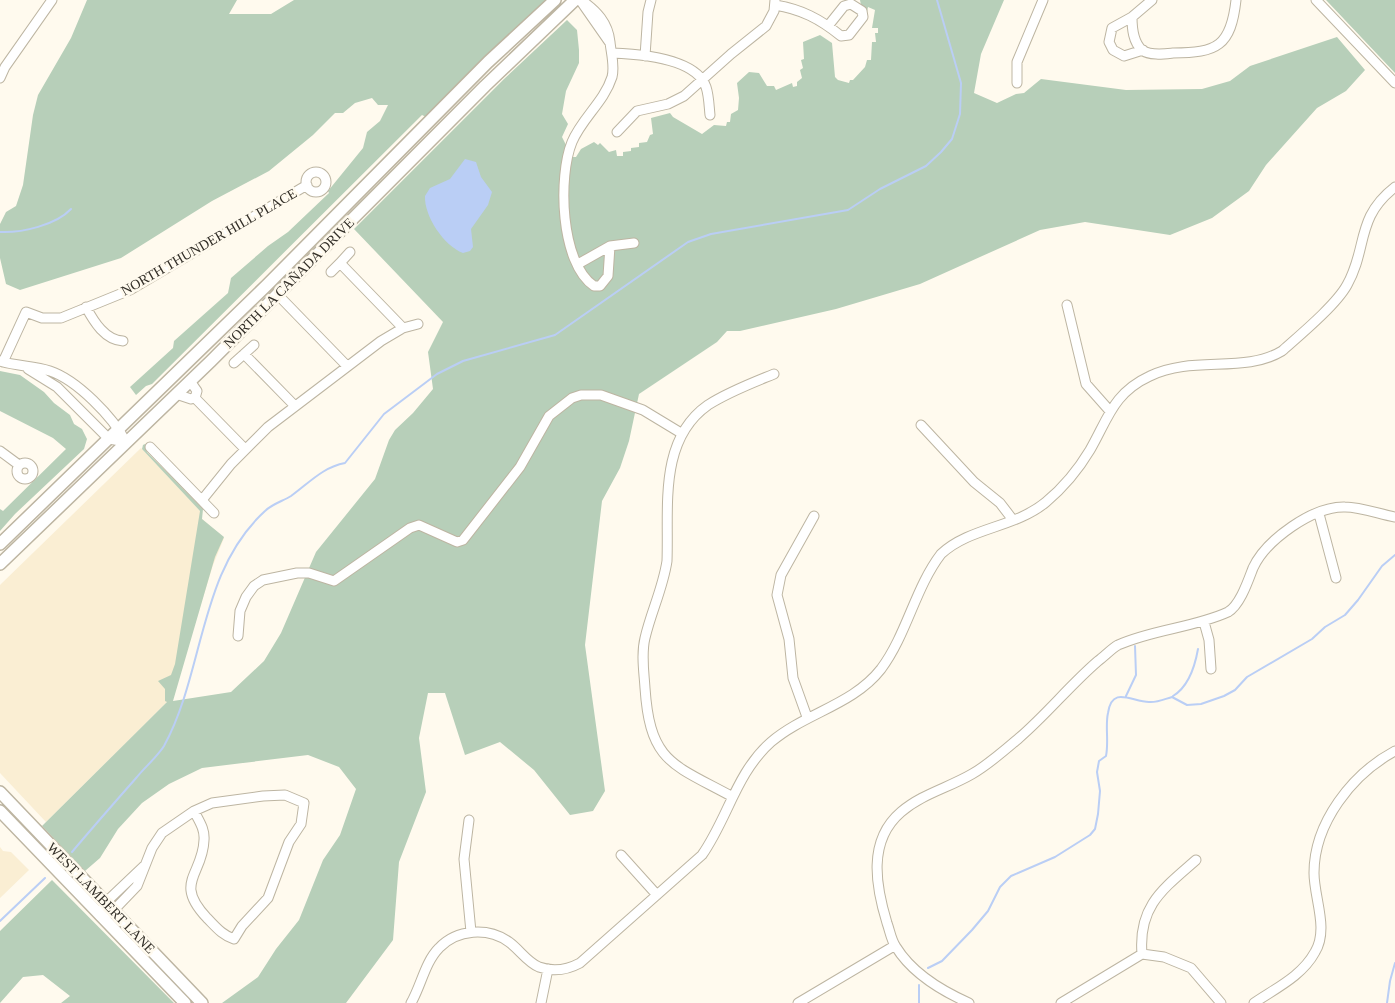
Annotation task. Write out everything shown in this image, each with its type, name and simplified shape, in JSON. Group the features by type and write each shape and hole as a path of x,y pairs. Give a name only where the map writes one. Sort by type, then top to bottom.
{"main road":[{"name":"NORTH LA CAÑADA DRIVE","path":"0,544 355,197 488,62 555,0"},
{"name":"NORTH LA CAÑADA DRIVE","path":"0,564 278,295 485,86 575,0"},
{"path":"355,197 365,207"},
{"name":"WEST LAMBERT LANE","path":"0,792 202,1003"},
{"name":"WEST LAMBERT LANE","path":"0,811 185,1003"}],"street":[{"path":"0,78 52,0"},
{"path":"580,0 602,19 609,32 612,54 612,75 601,100 584,120 572,141 565,170 564,221 568,240 578,264 589,283 594,286 600,286 608,276 610,246"},
{"path":"645,56 648,12 651,0"},
{"path":"1017,83 1018,62 1042,0"},
{"path":"1143,50 1124,56 1113,50 1109,42 1112,28 1132,18 1152,0"},
{"path":"1132,18 1133,34 1143,50 1151,54 1196,53 1216,47 1229,33 1233,24 1236,0"},
{"path":"1316,0 1395,82"},
{"path":"617,132 637,111 668,104 684,96 766,26 775,3 796,8 828,26"},
{"path":"612,54 645,56 686,66 706,86 710,115"},
{"name":"NORTH THUNDER HILL PLACE","path":"1,361 26,312 51,320 139,286 307,185"},
{"path":"411,1003 429,962 438,948 454,938 471,932 498,936 509,942 529,960 548,969 561,970 580,963 702,855 714,836 732,796 759,754 781,734 807,717 861,689 881,669 941,554 957,542 1013,520 1043,504 1074,474 1091,448 1110,410 1127,390 1138,382 1158,372 1203,364 1250,363 1272,357 1282,350 1346,286 1352,276 1367,219 1382,198 1395,187"},
{"path":"578,264 610,246 634,243"},
{"path":"331,272 350,252"},
{"path":"340,263 403,328"},
{"path":"278,295 347,366"},
{"path":"1067,305 1086,384 1110,410"},
{"path":"86,307 92,319 107,336 123,341"},
{"path":"202,500 245,449 295,406 381,341 403,328 418,324"},
{"path":"234,363 254,345"},
{"path":"244,354 295,406"},
{"path":"1,361 46,370 60,375 83,392 119,429 126,442"},
{"path":"18,365 57,387 109,439 126,442"},
{"path":"732,796 684,770 667,758 651,732 647,718 643,662 645,640 665,577 671,460 681,433 708,405 774,374"},
{"path":"190,381 197,391 196,398"},
{"path":"176,394 191,399 196,398"},
{"path":"238,636 240,611 246,597 254,586 263,580 296,573 309,573 334,581 410,528 419,525 457,542 463,540 520,467 549,416 572,398 582,395 601,395 643,410 681,433"},
{"path":"196,398 245,449"},
{"path":"921,424 974,482 1000,503 1013,520"},
{"path":"150,447 214,512"},
{"path":"0,451 19,465"},
{"path":"969,1003 957,1000 910,965 894,946 880,899 875,865 883,836 899,813 928,794 973,774 1019,737 1088,670 1116,646 1149,633 1204,622 1231,610 1243,592 1257,561 1272,542 1294,525 1319,514 1344,507 1395,517"},
{"path":"1319,514 1336,578"},
{"path":"807,717 793,678 789,639 777,595 781,575 814,516"},
{"path":"1204,622 1209,640 1211,669"},
{"path":"1254,1003 1302,971 1317,950 1321,922 1314,874 1317,846 1335,806 1358,777 1395,752"},
{"path":"100,916 137,886 152,848 162,833 194,812 212,803 263,796 285,795 304,802 301,824 289,842 268,898 242,926 234,939 220,932 202,913 192,896 190,884 203,850 205,839 202,826 194,812"},
{"path":"469,820 464,859 471,932"},
{"path":"621,855 657,896"},
{"path":"1142,954 1141,936 1148,910 1161,891 1196,860"},
{"path":"798,1003 894,946"},
{"path":"1064,1002 1142,954 1164,958 1191,968 1221,1003"},
{"path":"540,1003 548,969"}],"shaded area":[{"path":"141,448 202,513 202,519 224,538 213,565 188,646 167,702 46,822 0,773 0,585"},
{"path":"0,847 3,851 11,852 29,870 0,898"}],"green space":[{"path":"87,0 237,0 229,14 271,14 294,0 546,0 426,117 422,115 152,384 146,386 136,395 130,387 173,348 174,341 228,293 231,278 268,246 288,232 329,193 328,191 363,148 367,132 380,121 388,105 378,105 372,98 355,103 343,113 335,113 313,135 269,171 212,201 121,258 20,290 6,284 0,258 0,224 6,212 16,206 23,185 33,115 38,95 71,38"},
{"path":"860,0 1004,0 981,54 974,93 997,103 1016,94 1024,93 1041,79 1126,90 1202,89 1230,81 1250,66 1337,37 1365,70 1346,91 1317,108 1266,165 1249,191 1212,218 1170,235 1085,222 1040,230 920,284 836,309 740,331 727,331 717,342 639,394 629,441 620,468 602,501 585,645 605,791 593,811 570,815 534,770 500,742 465,755 445,693 428,693 419,738 426,792 399,862 393,940 346,1003 222,1003 258,977 276,949 299,920 323,860 340,835 356,789 339,767 308,755 202,768 169,784 142,803 118,829 100,858 85,871 42,826 167,702 165,701 165,689 158,681 171,675 175,664 200,511 142,449 143,445 145,444 147,452 203,509 202,519 224,537 215,557 173,701 231,692 264,661 281,633 316,552 375,479 389,440 395,430 413,413 433,389 428,352 443,322 354,229 504,79 567,20 577,30 579,63 566,91 562,114 568,124 562,137 572,157 576,157 581,149 594,142 598,145 600,143 609,152 616,150 617,156 623,156 623,152 639,147 639,143 647,142 650,135 653,134 651,118 670,113 673,117 702,134 714,125 726,126 727,122 730,122 731,114 738,110 737,83 749,72 759,73 767,86 774,86 776,90 792,83 793,87 797,86 797,82 802,78 800,70 803,68 801,60 804,59 803,42 820,35 832,43 835,77 838,80 849,83 865,67 867,60 871,60 872,42 876,42 875,33 878,33 878,28 872,28 875,10 868,7 867,12 861,5"},
{"path":"1326,0 1395,0 1395,73"},
{"path":"0,371 20,375 44,392 54,403 70,415 74,424 82,429 87,439 84,449 15,514 0,531 0,509 3,511 66,449 53,438 0,411"},
{"path":"52,880 174,1003 61,1003 70,996 43,975 23,977 0,1003 0,931"}],"water":[{"path":"465,159 476,162 481,177 492,192 488,205 471,229 473,247 470,251 463,253 449,244 436,229 428,212 425,196 430,188 450,179"}],"waterway":[{"path":"72,852 164,746 188,686 214,592 227,563 243,536 265,511 274,504 291,496 316,476 330,468 345,463 384,414 437,374 463,361 555,335 688,242 711,234 848,210 880,189 926,166 941,152 952,139 960,114 961,83 937,0"},
{"path":"0,232 18,231 48,224 65,215 71,209"},
{"path":"928,968 942,961 972,930 988,911 1000,887 1011,876 1055,857 1090,835 1095,829 1100,791 1097,772 1099,761 1106,756 1107,718 1110,704 1114,699 1124,697 1152,702 1172,697 1187,705 1201,704 1224,696 1235,690 1247,677 1312,639 1325,627 1345,615 1382,566 1395,555"},
{"path":"1126,696 1136,675 1135,646"},
{"path":"1173,696 1187,682 1198,649"},
{"path":"0,921 45,878"},
{"path":"1387,1003 1395,963"},
{"path":"919,985 919,1003"}]}
